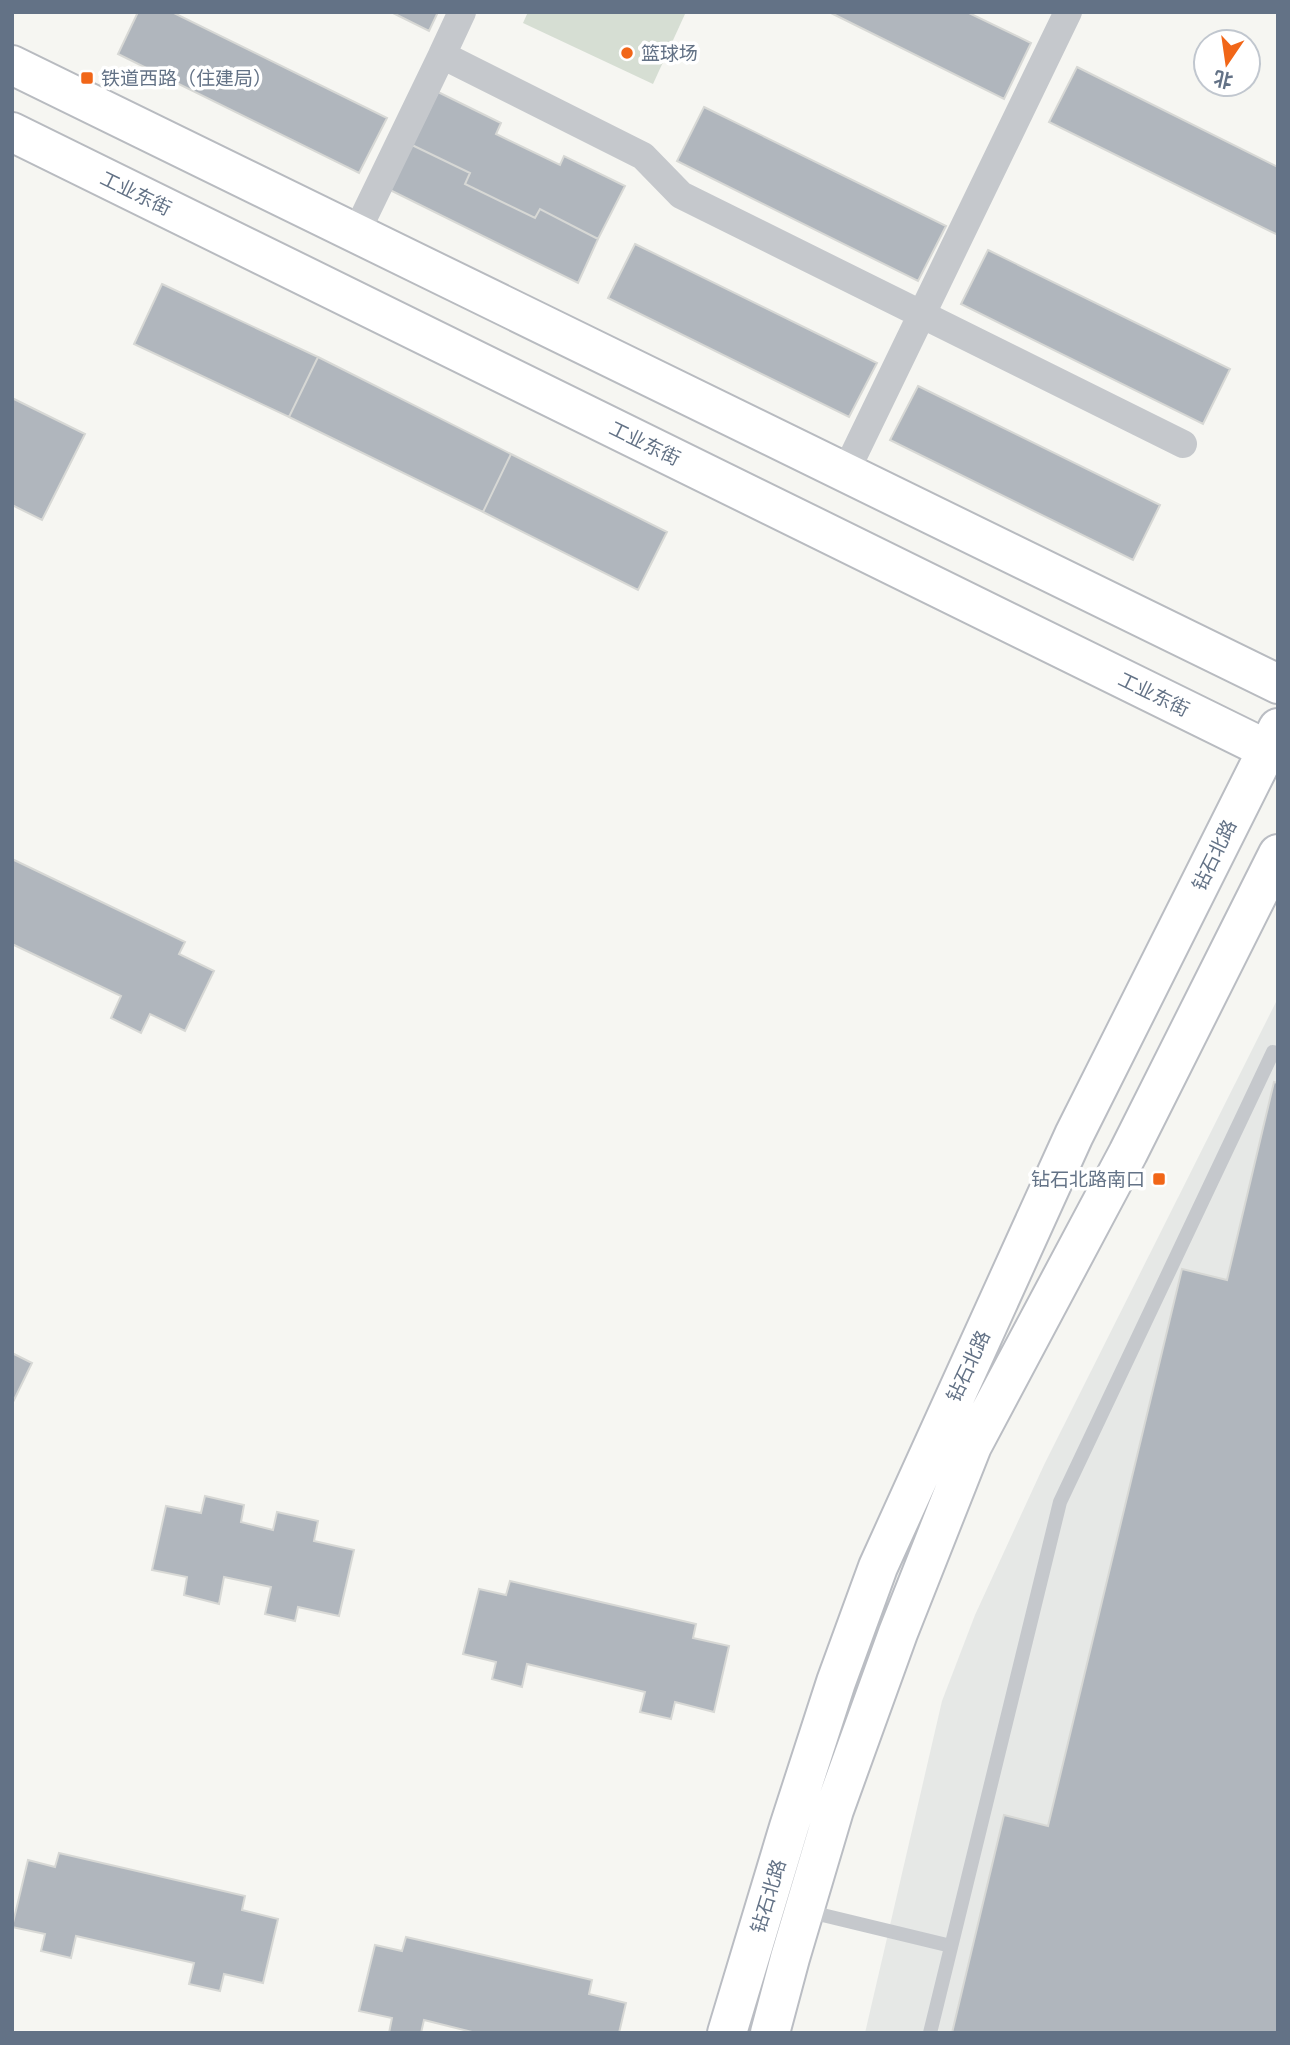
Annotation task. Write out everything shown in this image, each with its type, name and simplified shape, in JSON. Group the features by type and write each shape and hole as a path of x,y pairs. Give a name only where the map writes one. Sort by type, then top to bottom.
{"main road":[{"path":"12,65 1278,684"},
{"name":"工业东街","path":"12,132 1274,744"},
{"name":"钻石北路","path":"770,2033 785,1906 836,1682 878,1567 1074,1135 1274,744"},
{"name":"钻石北路","path":"727,2033 785,1906 834,1810 898,1633 972,1446 1128,1153 1278,854"}],"street":[{"path":"356,233 462,12"},
{"path":"845,473 1068,12"},
{"path":"442,55 643,156 681,195 1183,444"}],"lane":[{"path":"930,2033 1060,1502 1273,1052 1278,1053"},
{"path":"785,1906 951,1947"}],"shaded area":[{"name":"篮球场","path":"528,12 685,14 653,84 523,23"},
{"path":"1278,998 1278,2033 865,2033 942,1701 975,1615 1044,1465"}],"building":[{"path":"138,12 172,12 387,118 359,173 118,54"},
{"path":"391,12 438,12 429,31"},
{"path":"829,12 967,12 1031,43 1004,99"},
{"path":"1077,67 1278,167 1278,235 1049,122"},
{"path":"438,92 501,123 496,134 560,165 564,156 625,186 598,239 540,209 535,218 465,184 470,173 412,145"},
{"path":"704,107 946,226 918,281 677,161"},
{"path":"412,145 470,173 465,184 535,218 540,209 598,239 578,283 390,190"},
{"path":"635,244 877,363 849,417 608,298"},
{"path":"988,250 1230,369 1203,424 961,304"},
{"path":"162,284 318,357 289,417 134,344"},
{"path":"318,357 511,454 483,512 289,417"},
{"path":"918,386 1160,505 1133,560 890,440"},
{"path":"12,398 85,434 42,520 12,505"},
{"path":"511,454 667,532 638,590 483,512"},
{"path":"12,859 185,942 179,954 214,971 185,1031 150,1014 141,1033 111,1018 121,996 12,944"},
{"path":"1274,1082 1278,1083 1278,2033 952,2033 1004,1815 1048,1826 1182,1269 1227,1280"},
{"path":"12,1353 32,1363 12,1404"},
{"path":"205,1496 244,1505 241,1522 273,1530 277,1512 318,1521 314,1541 354,1550 339,1616 298,1607 295,1621 265,1614 271,1587 224,1577 219,1604 184,1595 187,1577 152,1570 166,1506 201,1513"},
{"path":"510,1581 696,1624 693,1638 729,1646 714,1712 675,1702 671,1719 640,1712 645,1692 527,1664 522,1687 492,1679 496,1662 463,1654 479,1589 506,1595"},
{"path":"59,1853 245,1896 242,1910 278,1919 263,1983 224,1974 220,1991 189,1984 194,1963 76,1936 71,1958 41,1951 45,1934 12,1927 28,1860 55,1867"},
{"path":"406,1937 592,1980 589,1994 626,2003 619,2033 476,2033 424,2020 421,2033 389,2033 392,2018 359,2011 375,1945 402,1951"}],"place":[{"name":"篮球场","path":"627,53"},
{"name":"铁道西路（住建局）","path":"87,78"},
{"name":"钻石北路南口","path":"1159,1179"}]}
